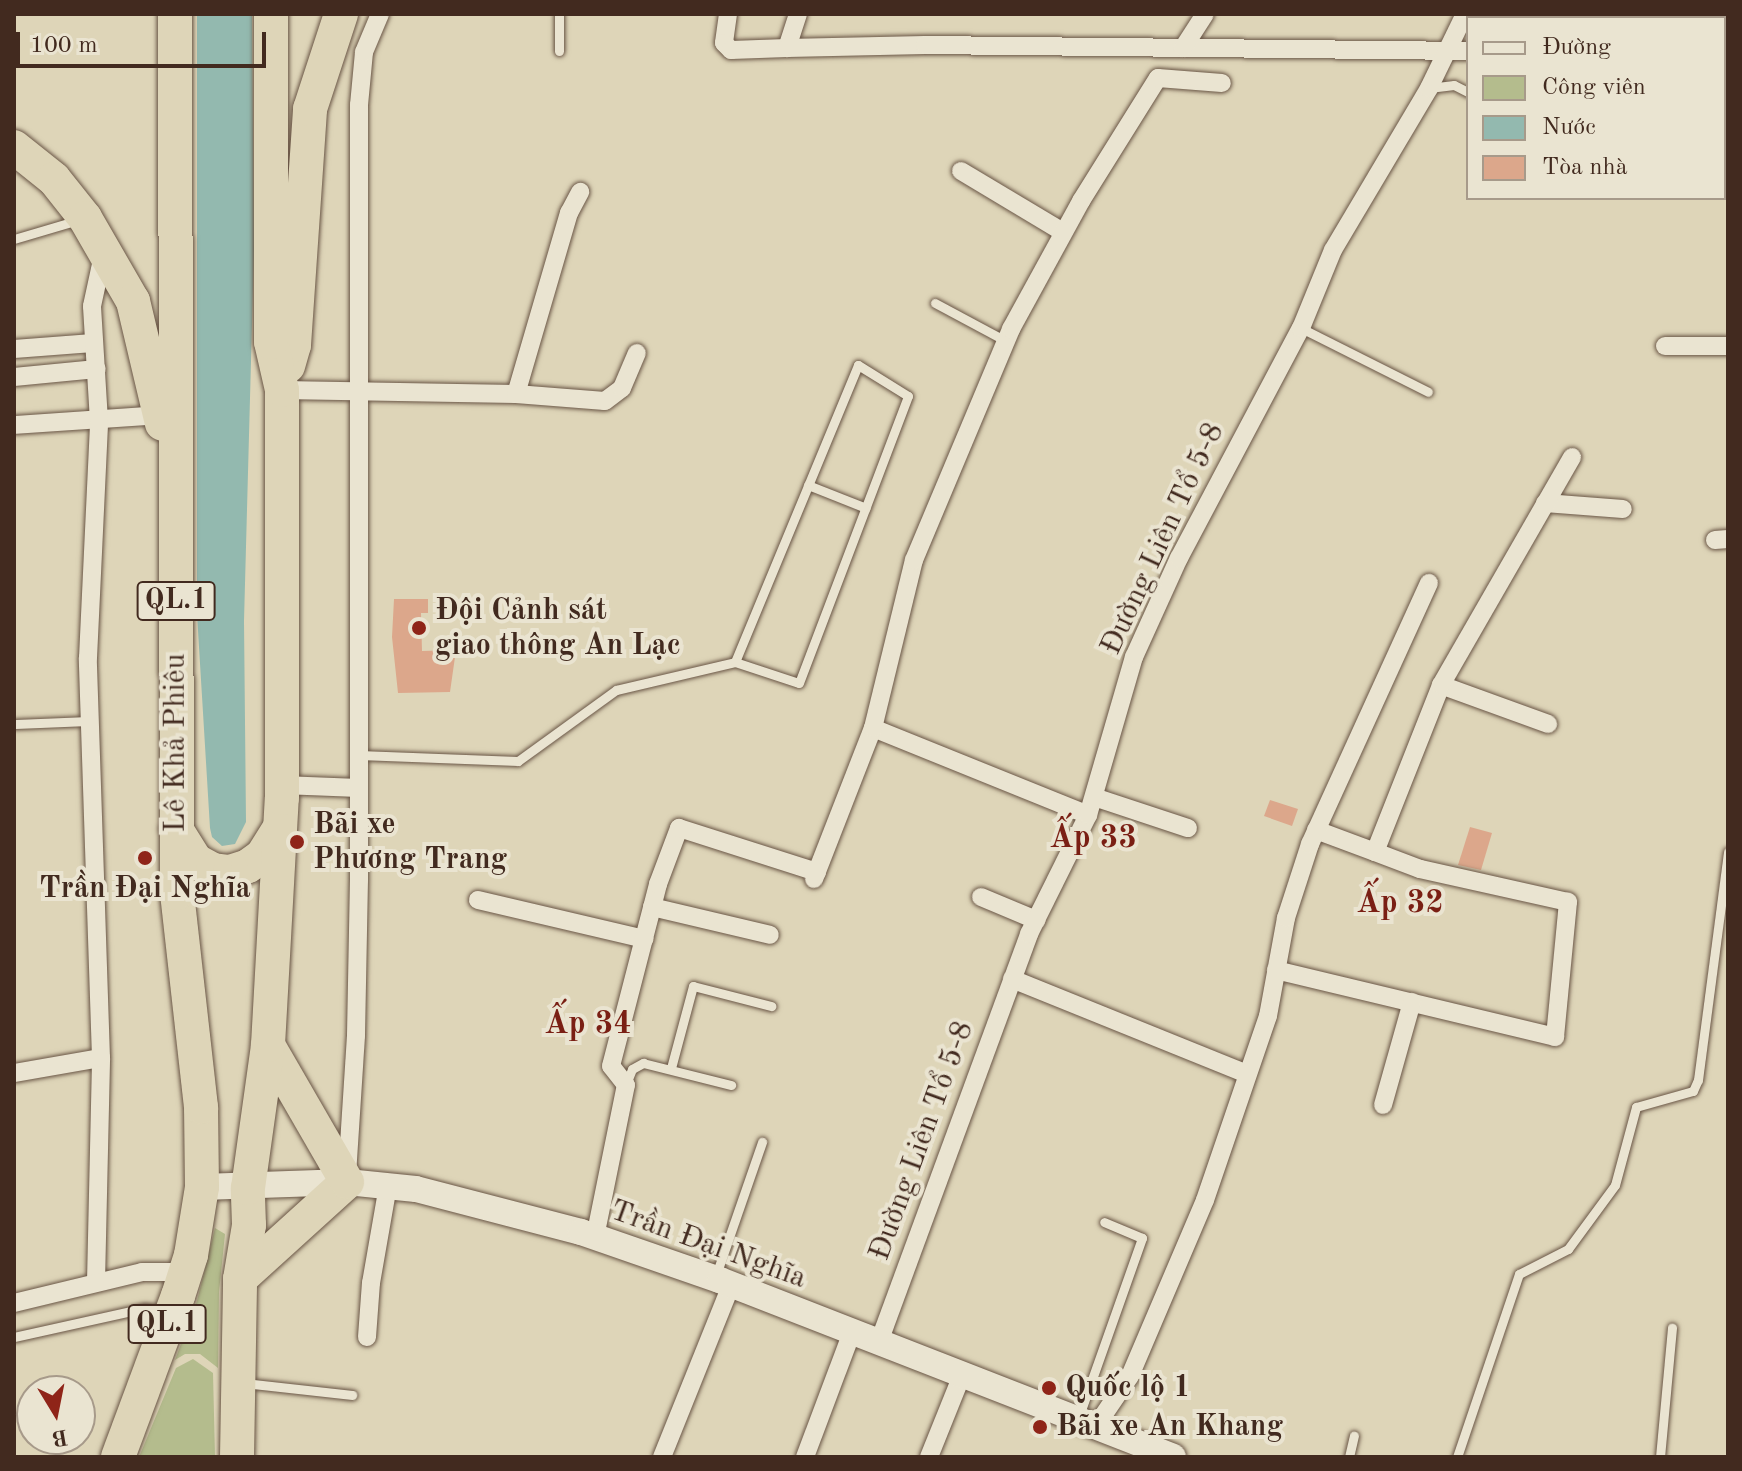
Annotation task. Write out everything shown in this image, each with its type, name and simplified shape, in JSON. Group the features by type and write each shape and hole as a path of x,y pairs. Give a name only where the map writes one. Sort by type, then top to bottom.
{"highway":[{"name":"Lê Khả Phiêu","path":"118,1457 186,1272 202,1187 201,1107 178,905 176,829 175,14"},
{"name":"QL.1","path":"237,1457 240,1279 249,1225 248,1188 268,1045 282,785 282,390 271,342 271,14"},
{"path":"282,390 294,345 310,109 341,14"},
{"path":"14,147 54,179 85,218 133,301 177,494"},
{"path":"176,829 195,860 213,870 230,872 262,856 280,827"},
{"path":"240,1279 347,1182 268,1045"},
{"name":"QL.1","path":"220,1457 223,1305 233,1227 248,1188"}],"main road":[{"name":"Trần Đại Nghĩa","path":"202,1187 248,1188 347,1182 416,1189 595,1237 723,1282 1087,1423 1127,1449 1173,1457"}],"street":[{"path":"347,1182 356,1035 359,788 359,105 364,52 380,14"},
{"path":"728,14 727,48 735,51 925,45 1466,51"},
{"path":"787,48 798,14"},
{"path":"595,1237 626,1085 611,1066 652,907 679,828 815,875 873,728 914,560 1006,341 1063,232 1176,48 1205,14"},
{"name":"Đường Liên Tổ 5-8","path":"879,1342 1012,979 1036,920 1091,806 1134,657 1179,558 1301,328 1333,250 1429,88 1465,14"},
{"path":"1158,78 1222,83"},
{"path":"961,171 1063,232"},
{"path":"516,394 569,213 580,192"},
{"path":"96,1282 101,1058 88,658 99,421 92,306 104,251"},
{"path":"14,349 93,343"},
{"path":"1665,346 1728,346"},
{"path":"282,390 516,394 605,401 622,388 637,353"},
{"path":"14,377 97,369"},
{"path":"14,425 160,415"},
{"path":"1375,852 1441,685 1572,457"},
{"path":"1545,503 1623,509"},
{"path":"1087,1423 1130,1376 1205,1200 1268,1016 1286,918 1316,830 1429,583"},
{"path":"1441,685 1548,724"},
{"path":"873,728 1091,806 1188,828"},
{"path":"282,785 359,788"},
{"path":"1276,970 1555,1037 1568,902 1420,869 1316,830"},
{"path":"981,897 1036,920"},
{"path":"478,900 644,939"},
{"path":"652,907 770,935"},
{"path":"1012,979 1247,1074"},
{"path":"1383,1105 1412,1002"},
{"path":"14,1073 101,1058"},
{"path":"367,1337 371,1283 388,1186"},
{"path":"14,1303 142,1272 186,1272"},
{"path":"662,1457 723,1282"},
{"path":"805,1457 852,1332"},
{"path":"929,1457 962,1375"}],"lane":[{"path":"559,14 559,51"},
{"path":"1429,88 1454,85 1466,91"},
{"path":"14,239 85,218"},
{"path":"935,303 1006,341"},
{"path":"1301,328 1428,392"},
{"path":"359,755 518,761 616,690 735,662 799,683 908,396 858,365 735,662"},
{"path":"808,485 866,508"},
{"path":"14,724 90,721"},
{"path":"1457,1457 1519,1274 1568,1249 1615,1185 1636,1107 1693,1091 1698,1080 1728,852"},
{"path":"671,1068 693,986 771,1006"},
{"path":"626,1085 638,1063 671,1068 731,1085"},
{"path":"723,1282 762,1142"},
{"path":"1087,1423 1142,1238 1104,1222"},
{"path":"14,1337 145,1308 171,1312"},
{"path":"1660,1457 1672,1328"},
{"path":"237,1383 352,1395"},
{"path":"1349,1457 1354,1436"}],"green space":[{"path":"215,1228 225,1234 219,1292 218,1368 200,1354 185,1354 175,1360 197,1301"},
{"path":"193,1359 213,1373 215,1457 139,1457 176,1368"}],"water":[{"path":"197,14 252,14 254,250 244,621 246,822 235,844 222,846 212,837 210,828 197,614"}],"building":[{"path":"394,599 428,599 428,613 421,613 422,651 456,650 450,692 398,693 392,637"},
{"path":"1270,800 1298,809 1292,826 1264,816"},
{"path":"1470,827 1492,833 1481,870 1458,865"}],"place":[{"name":"Đội Cảnh sát giao thông An Lạc","path":"419,628"},
{"name":"Bãi xe Phương Trang","path":"297,842"},
{"name":"Trần Đại Nghĩa","path":"145,858"},
{"name":"Quốc lộ 1","path":"1049,1388"},
{"name":"Bãi xe An Khang","path":"1040,1427"}],"district":[{"name":"Ấp 33","path":"1093,839"},
{"name":"Ấp 32","path":"1400,904"},
{"name":"Ấp 34","path":"588,1025"}]}
